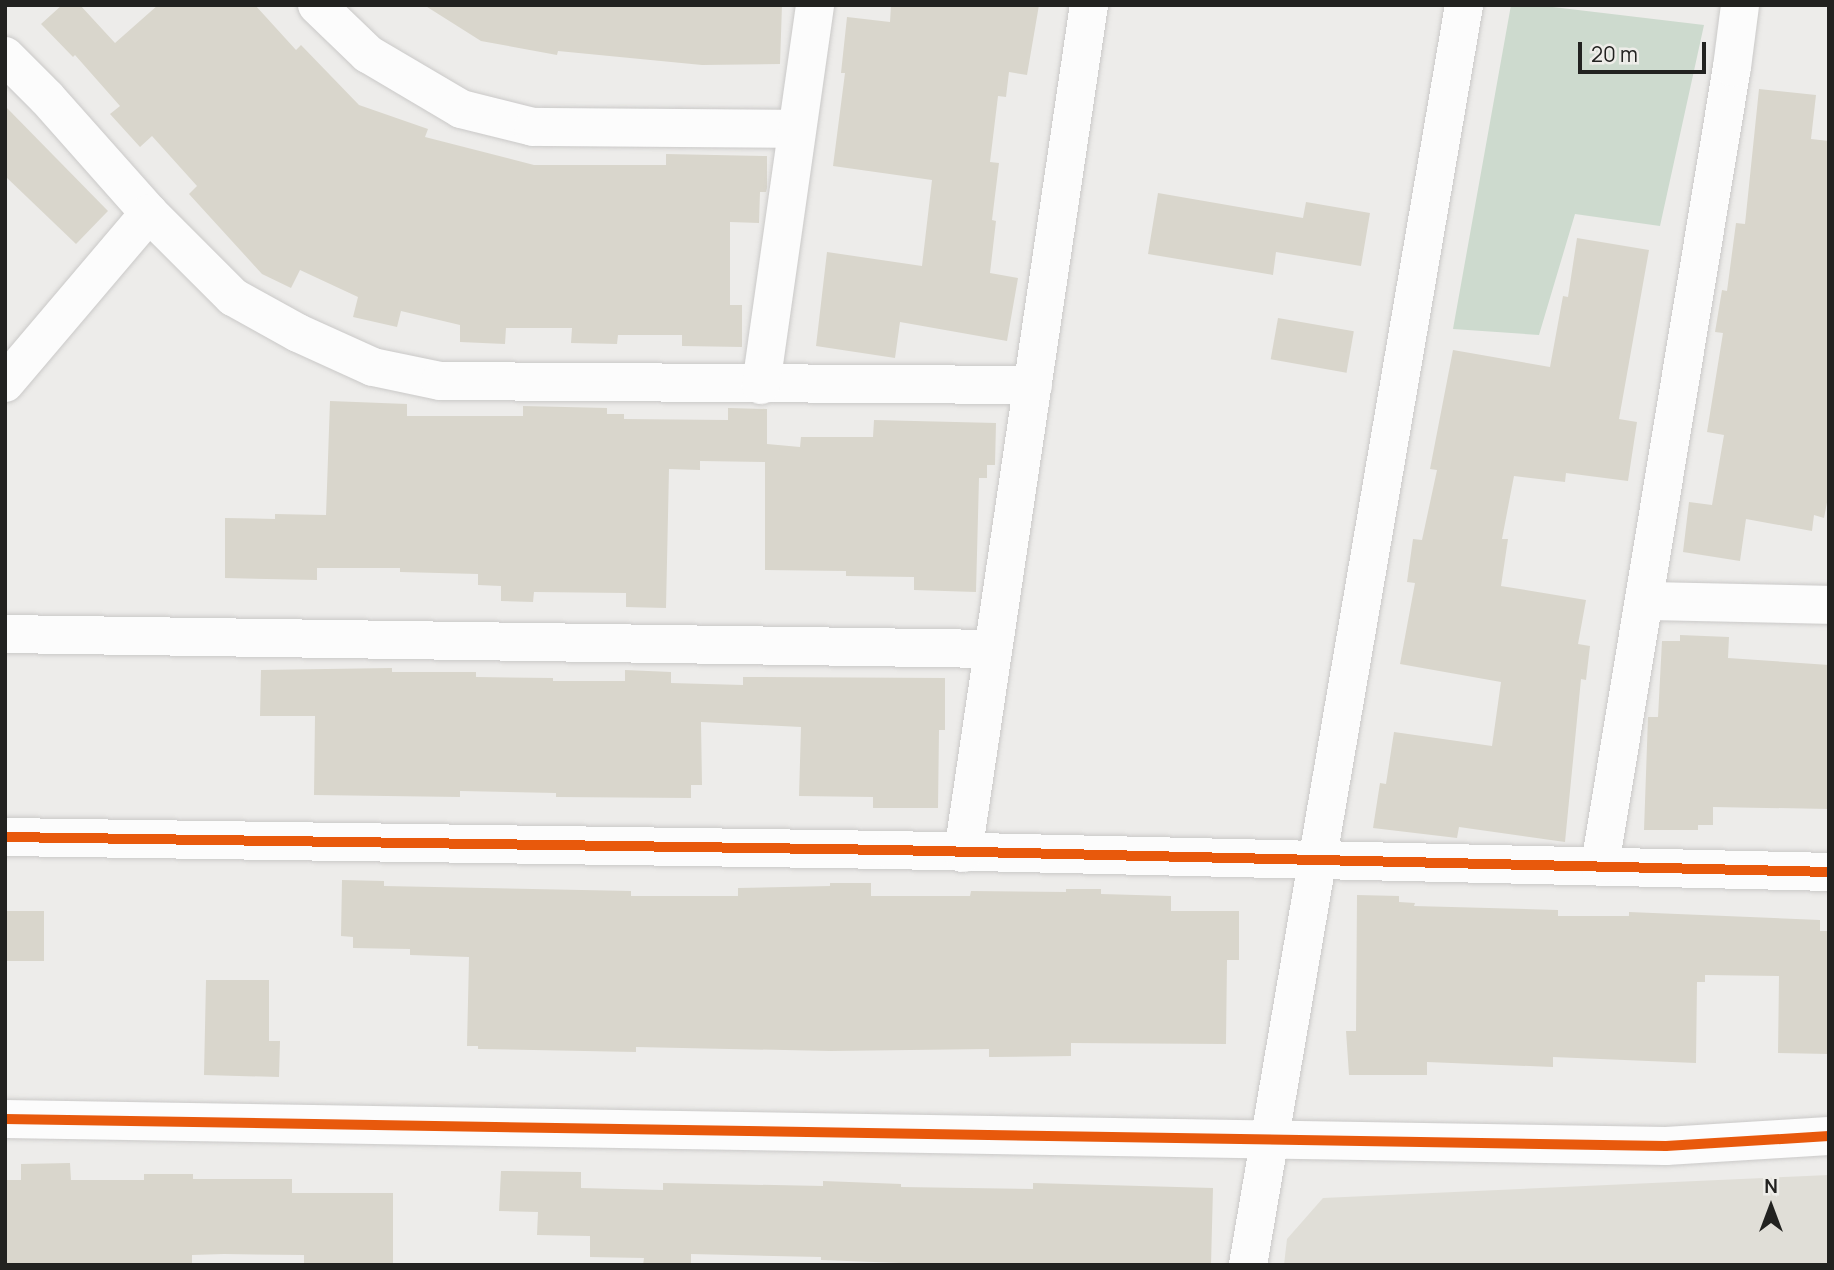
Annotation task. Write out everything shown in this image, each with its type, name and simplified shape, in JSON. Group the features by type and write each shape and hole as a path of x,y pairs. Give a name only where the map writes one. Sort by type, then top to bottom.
{"street":[{"path":"317,5 368,54 461,109 533,127 795,129"},
{"path":"761,384 795,129 815,5"},
{"path":"962,853 1089,5"},
{"path":"1248,1265 1267,1142 1465,5"},
{"path":"1600,865 1740,5"},
{"path":"5,56 47,98 149,214 233,297 298,333 373,367 440,381 1033,384"},
{"path":"5,383 149,214"},
{"path":"1645,601 1829,605"},
{"path":"5,634 992,649"},
{"path":"5,837 1600,865 1829,872"},
{"path":"5,1119 1267,1142 1666,1146 1829,1136"}],"shaded area":[{"path":"1511,5 1536,5 1704,25 1660,226 1575,214 1539,335 1453,329"},
{"path":"1829,1175 1829,1265 1284,1265 1287,1239 1323,1198"}],"building":[{"path":"62,5 80,5 115,43 158,5 255,5 296,50 301,45 359,105 428,129 425,137 534,165 666,165 666,154 767,156 767,188 766,192 760,192 759,223 730,222 730,305 742,305 742,347 682,346 682,335 618,335 617,344 571,343 572,328 506,328 505,344 460,342 460,325 401,311 397,327 353,317 358,297 300,270 291,288 262,274 189,194 197,186 152,136 140,147 110,114 120,106 75,55 73,57 41,24"},
{"path":"424,5 782,5 780,64 702,65 558,51 557,55 481,41"},
{"path":"891,5 1039,5 1027,75 1009,72 1006,97 998,96 990,162 999,163 992,220 996,221 990,273 1018,278 1007,341 900,322 895,358 816,346 827,252 922,266 932,180 833,166 845,73 841,73 847,17 890,22"},
{"path":"1759,89 1816,95 1811,139 1829,141 1829,492 1824,518 1814,515 1812,531 1746,519 1740,561 1683,552 1689,502 1712,505 1724,435 1707,432 1723,333 1715,332 1722,290 1727,291 1736,223 1745,224"},
{"path":"5,106 108,211 76,244 5,176"},
{"path":"1158,193 1303,218 1306,202 1370,213 1361,266 1276,252 1273,275 1148,254"},
{"path":"1577,238 1649,250 1619,419 1637,422 1628,481 1566,473 1565,482 1514,476 1502,539 1508,539 1501,586 1586,600 1578,644 1590,646 1586,680 1581,679 1565,842 1459,827 1457,838 1373,828 1380,783 1386,784 1394,732 1492,746 1501,682 1400,664 1415,583 1407,582 1413,539 1422,540 1437,470 1430,469 1453,350 1550,367 1563,296 1568,297"},
{"path":"1278,318 1354,331 1347,373 1271,359"},
{"path":"330,401 407,404 407,416 523,416 523,406 607,408 607,414 624,414 624,419 728,420 728,408 767,409 767,444 800,447 801,437 873,437 874,420 996,423 995,465 987,465 987,478 979,478 976,592 914,590 914,577 846,576 846,571 765,570 765,462 700,461 700,470 669,469 666,608 626,607 626,593 534,592 533,602 501,601 501,586 478,585 478,574 400,572 400,568 317,568 317,580 225,578 225,518 275,519 275,514 326,515"},
{"path":"1680,635 1729,637 1728,658 1829,665 1829,809 1713,807 1713,825 1698,825 1698,830 1644,830 1648,717 1658,717 1662,641 1680,641"},
{"path":"392,668 392,672 476,672 476,677 553,678 553,681 625,681 625,670 671,672 671,683 743,685 743,677 945,678 945,730 939,730 938,808 873,808 873,797 799,796 801,727 701,722 702,785 691,785 691,798 556,797 556,793 460,791 460,797 314,795 315,716 260,716 261,670"},
{"path":"342,880 384,881 384,886 631,891 631,896 738,896 738,888 830,886 830,883 871,883 871,896 970,896 971,891 1066,892 1066,889 1101,889 1101,894 1171,896 1171,911 1239,911 1239,960 1227,960 1226,1044 1071,1043 1071,1056 989,1057 989,1049 831,1051 636,1047 636,1052 478,1049 478,1046 467,1046 469,957 410,955 410,949 353,948 353,937 341,936"},
{"path":"1357,895 1399,896 1399,902 1415,903 1414,906 1558,910 1558,916 1629,916 1629,912 1820,920 1820,931 1829,931 1829,1054 1778,1053 1779,976 1705,975 1705,982 1697,982 1696,1063 1553,1057 1553,1067 1427,1062 1427,1075 1349,1075 1346,1031 1356,1031"},
{"path":"5,911 44,911 44,961 5,961"},
{"path":"206,980 269,980 269,1041 280,1041 279,1077 204,1075"},
{"path":"70,1163 71,1180 144,1180 144,1174 193,1174 193,1179 292,1179 292,1193 393,1193 393,1265 304,1265 304,1255 224,1254 192,1255 192,1265 5,1265 5,1180 21,1180 21,1164"},
{"path":"501,1171 581,1172 581,1188 663,1190 663,1183 823,1186 823,1181 901,1184 901,1187 1033,1189 1033,1183 1213,1188 1211,1265 926,1264 821,1260 821,1257 691,1254 691,1265 643,1265 644,1258 590,1257 590,1236 537,1235 538,1212 499,1211"}],"cycle path":[{"path":"5,837 891,850 1829,872"},
{"path":"5,1119 1666,1146 1829,1136"}]}
